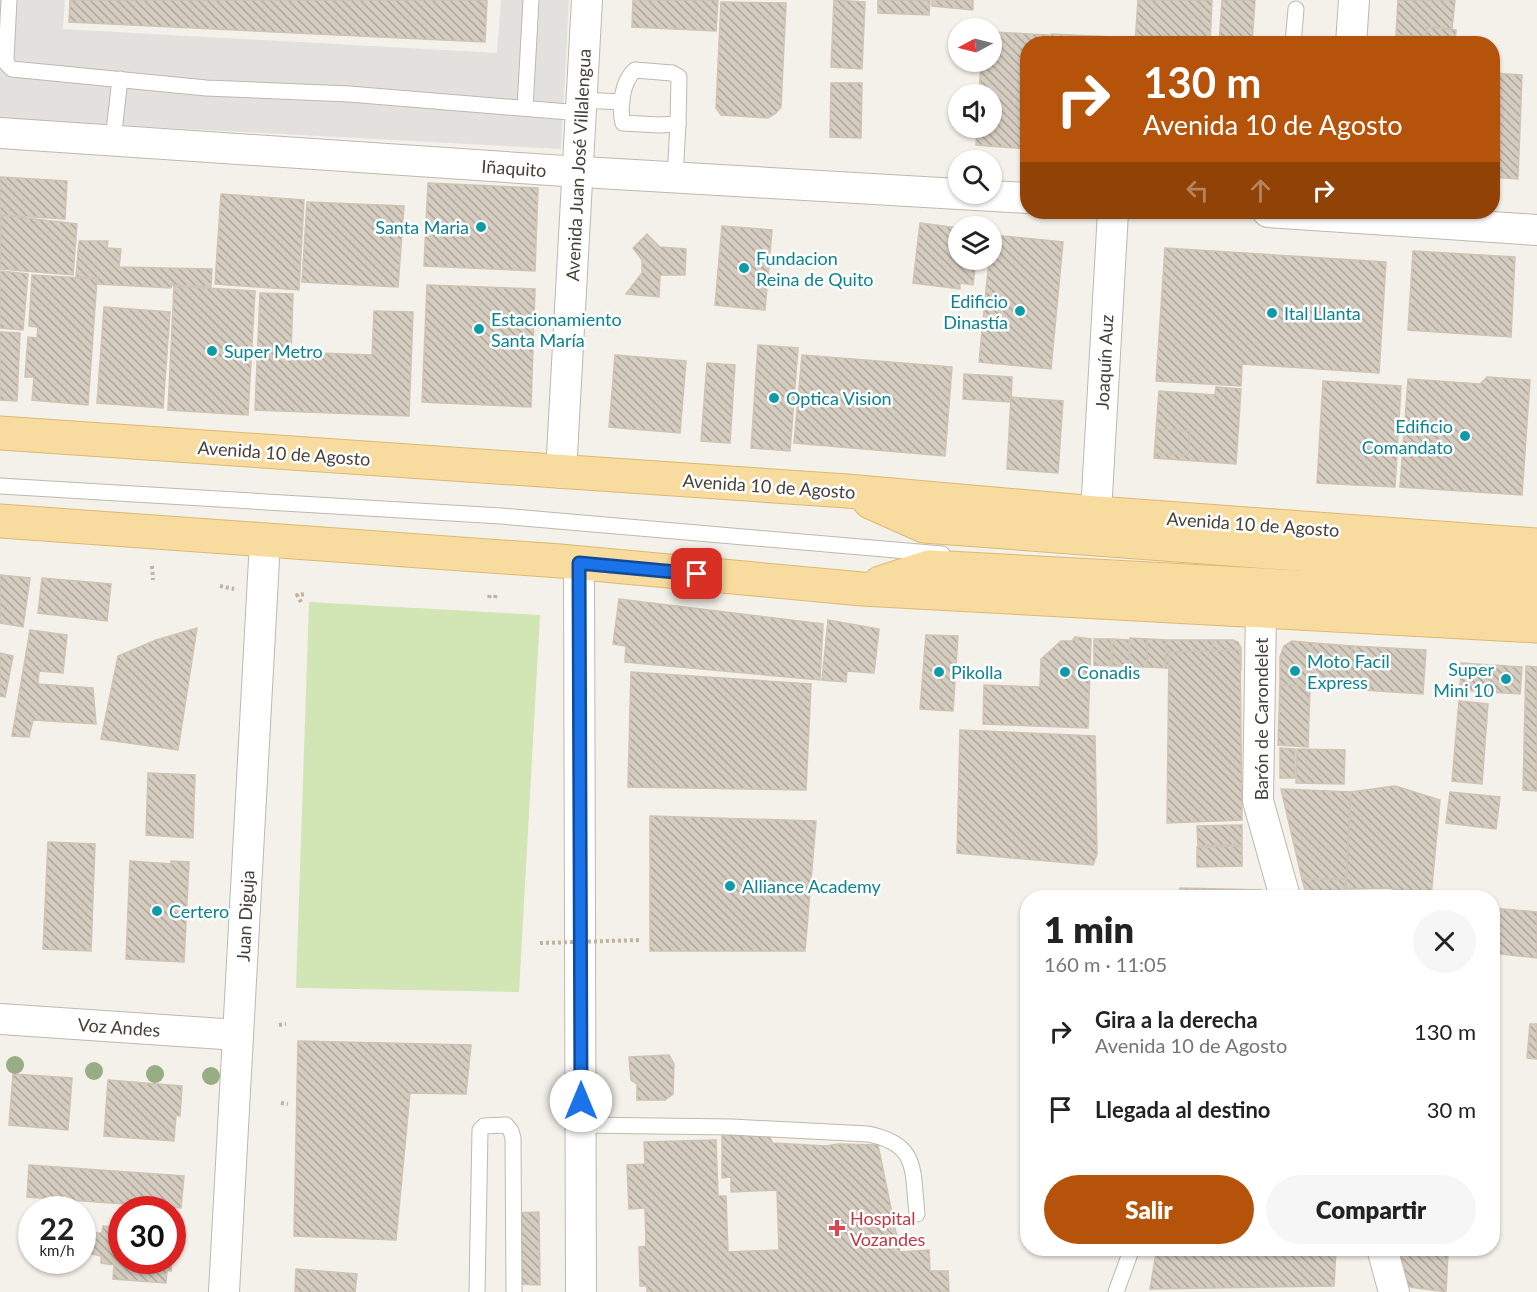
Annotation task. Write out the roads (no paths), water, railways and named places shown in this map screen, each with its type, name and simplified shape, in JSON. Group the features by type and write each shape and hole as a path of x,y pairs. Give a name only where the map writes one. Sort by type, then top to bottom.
{"main road":[{"name":"Avenida 10 de Agosto","path":"0,433 847,491 1096,513 1537,545"},
{"path":"847,491 924,526 1537,572"},
{"path":"0,521 579,563 862,589 1537,626"},
{"path":"862,589 929,567 1537,600"}],"street":[{"name":"Avenida Juan José Villalengua","path":"561,473 587,0"},
{"path":"1352,36 1354,0"},
{"name":"Iñaquito","path":"0,132 578,172 1020,198"},
{"name":"Joaquín Auz","path":"1096,513 1113,219"},
{"path":"1404,219 1537,230"},
{"name":"Juan Diguja","path":"224,1292 265,541"},
{"path":"579,563 581,1292"},
{"name":"Barón de Carondelet","path":"1261,610 1258,801 1283,890"},
{"name":"Voz Andes","path":"0,1019 238,1035"},
{"path":"1384,1256 1394,1292"}],"lane":[{"path":"9,0 6,59 12,69 206,88 349,94 525,108 581,107 622,102"},
{"path":"525,108 531,0"},
{"path":"1294,36 1296,9"},
{"path":"675,178 678,124 680,81 676,74 635,70 626,80 621,121 624,124 678,124"},
{"path":"113,140 120,80"},
{"path":"0,486 501,516 1215,576 1537,611"},
{"path":"477,1292 480,1130 484,1126 506,1125 513,1138 514,1292"},
{"path":"581,1125 732,1127 868,1134 886,1138 898,1145 910,1160 917,1214"},
{"path":"1116,1292 1129,1256"}],"place":[{"name":"Santa Maria","path":"481,227"},
{"name":"Fundacion Reina de Quito","path":"744,268"},
{"name":"Edificio Dinastía","path":"1020,311"},
{"name":"Ital Llanta","path":"1272,313"},
{"name":"Estacionamiento Santa María","path":"479,329"},
{"name":"Super Metro","path":"212,351"},
{"name":"Optica Vision","path":"774,398"},
{"name":"Edificio Comandato","path":"1465,436"},
{"name":"Moto Facil Express","path":"1295,671"},
{"name":"Pikolla","path":"939,672"},
{"name":"Conadis","path":"1065,672"},
{"name":"Super Mini 10","path":"1506,679"},
{"name":"Alliance Academy","path":"730,886"},
{"name":"Certero","path":"157,911"},
{"name":"Hospital Vozandes","path":"837,1228"}]}
